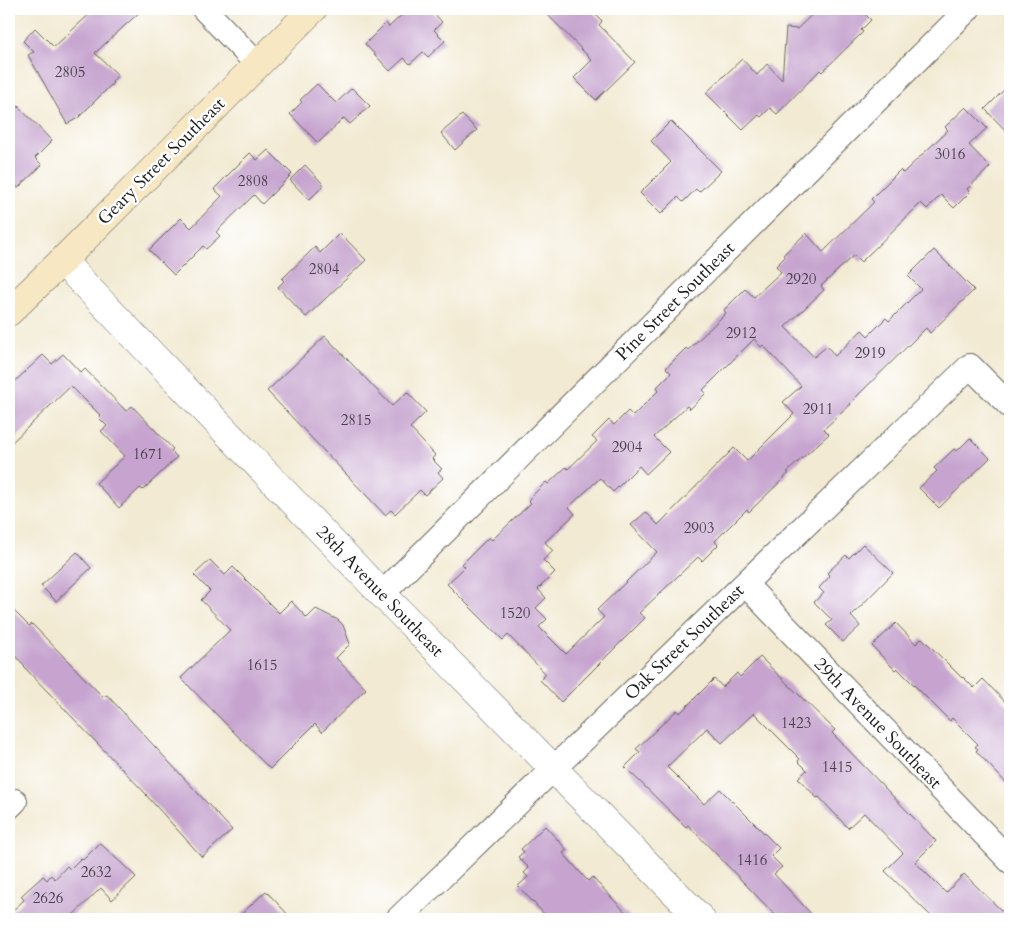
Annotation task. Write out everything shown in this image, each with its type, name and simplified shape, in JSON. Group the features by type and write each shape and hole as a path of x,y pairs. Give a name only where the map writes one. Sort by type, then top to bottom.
{"main road":[{"name":"Geary Street Southeast","path":"9,312 313,9"}],"street":[{"path":"204,9 257,64"},
{"name":"Pine Street Southeast","path":"382,594 968,9"},
{"name":"28th Avenue Southeast","path":"62,261 382,594 701,919"},
{"name":"Oak Street Southeast","path":"398,919 970,366 1010,406"},
{"name":"29th Avenue Southeast","path":"745,584 1010,861"}],"building":[{"path":"95,9 143,9 95,53 118,75 113,83 78,118 67,124 28,55 34,52 23,41 35,28 54,47"},
{"path":"408,9 430,9 442,22 434,30 445,41 428,57 423,52 410,64 404,58 390,71 365,44 386,23 389,27"},
{"path":"542,9 590,9 602,21 599,25 635,62 596,100 574,78 592,60"},
{"path":"818,9 860,9 871,20 861,30 863,32 822,72 820,70 777,114 770,108 761,117 759,115 743,130 706,93 742,59 757,75 767,64 782,80 786,28 797,29"},
{"path":"317,84 336,103 352,88 370,106 350,124 344,118 318,143 290,114 302,102 300,100"},
{"path":"1010,84 1010,135 985,109"},
{"path":"18,106 52,141 35,158 42,165 18,188 9,179 9,116"},
{"path":"966,107 987,128 969,145 990,167 967,189 970,192 954,208 941,195 927,209 921,203 861,262 854,255 821,286 824,290 785,327 814,357 827,346 835,356 862,330 868,336 886,318 889,321 921,289 908,276 934,250 974,290 930,333 926,328 850,403 824,429 829,434 787,472 789,473 749,512 747,509 715,541 718,545 702,561 698,557 639,613 645,618 561,702 540,680 546,674 508,635 503,640 447,584 465,567 462,564 489,537 492,540 531,503 528,500 546,482 548,484 566,467 568,469 597,441 592,437 609,420 614,425 628,411 633,416 659,390 657,387 671,373 666,368 686,348 688,350 726,313 724,310 745,289 754,297 781,272 776,266 785,257 783,255 806,233 823,252 874,202 871,199 900,170 903,173 948,130 945,127","holes":["754,339 761,347 763,345 801,386 783,402 794,414 747,461 734,448 658,525 646,512 631,525 657,552 597,610 604,617 566,654 539,627 547,619 536,608 546,598 538,589 555,572 543,560 553,551 545,542 575,514 569,507 600,478 613,492 639,466 646,474 669,452 654,437 687,406 690,409 706,393 703,390"]},
{"path":"462,115 477,130 455,150 441,133"},
{"path":"671,121 721,171 699,192 696,189 683,202 678,197 661,214 640,193 671,162 651,141"},
{"path":"268,150 292,174 262,204 254,195 216,232 220,236 206,249 203,246 174,275 149,250 181,218 191,228 222,196 214,189 250,153 257,160"},
{"path":"305,165 324,185 309,200 290,180"},
{"path":"340,233 366,260 306,317 278,287 284,281 282,279 315,247 320,253"},
{"path":"325,336 392,406 407,392 426,412 410,428 435,455 432,459 442,469 438,472 443,478 425,495 420,490 395,514 391,510 385,515 267,391"},
{"path":"63,354 81,373 85,369 126,411 132,406 173,449 171,451 177,457 143,490 140,488 119,508 96,483 125,456 101,431 107,426 99,418 101,416 71,386 9,445 9,387 43,355 52,364"},
{"path":"970,438 990,458 939,508 919,488 937,471 934,468 954,449 957,451"},
{"path":"863,544 893,573 851,616 860,626 843,642 826,625 832,620 814,602 824,593 819,588 830,576 827,573 846,555 849,558"},
{"path":"77,552 91,568 56,601 41,586"},
{"path":"210,560 225,575 233,567 279,613 291,601 307,618 316,609 338,620 343,625 350,644 336,658 366,689 322,732 315,724 270,769 181,678 230,630 201,600 210,591 194,575"},
{"path":"9,606 29,626 32,624 103,697 107,695 232,830 202,857 147,795 9,649"},
{"path":"896,623 916,644 922,638 974,688 983,679 1010,707 1010,787 976,751 978,749 975,747 978,744 952,718 950,721 872,646"},
{"path":"760,657 835,730 832,733 936,841 915,862 946,893 964,874 1010,919 934,919 885,871 903,853 864,813 848,828 798,778 807,770 798,761 800,759 754,713 722,743 707,728 667,767 704,804 720,789 779,848 771,856 782,867 774,874 816,919 779,919 688,825 686,827 625,767 640,752 636,749 677,710 680,713 714,679 723,687 737,673 740,677"},
{"path":"545,826 567,850 563,853 588,881 592,877 632,919 549,919 518,886 528,877 524,873 529,868 518,857 524,852 521,849"},
{"path":"100,843 136,877 112,900 101,888 69,919 9,919 9,914 24,900 21,896 43,876 47,880 51,875 55,879 67,866 70,869 81,858 83,860"},
{"path":"266,891 292,919 236,919"}]}
